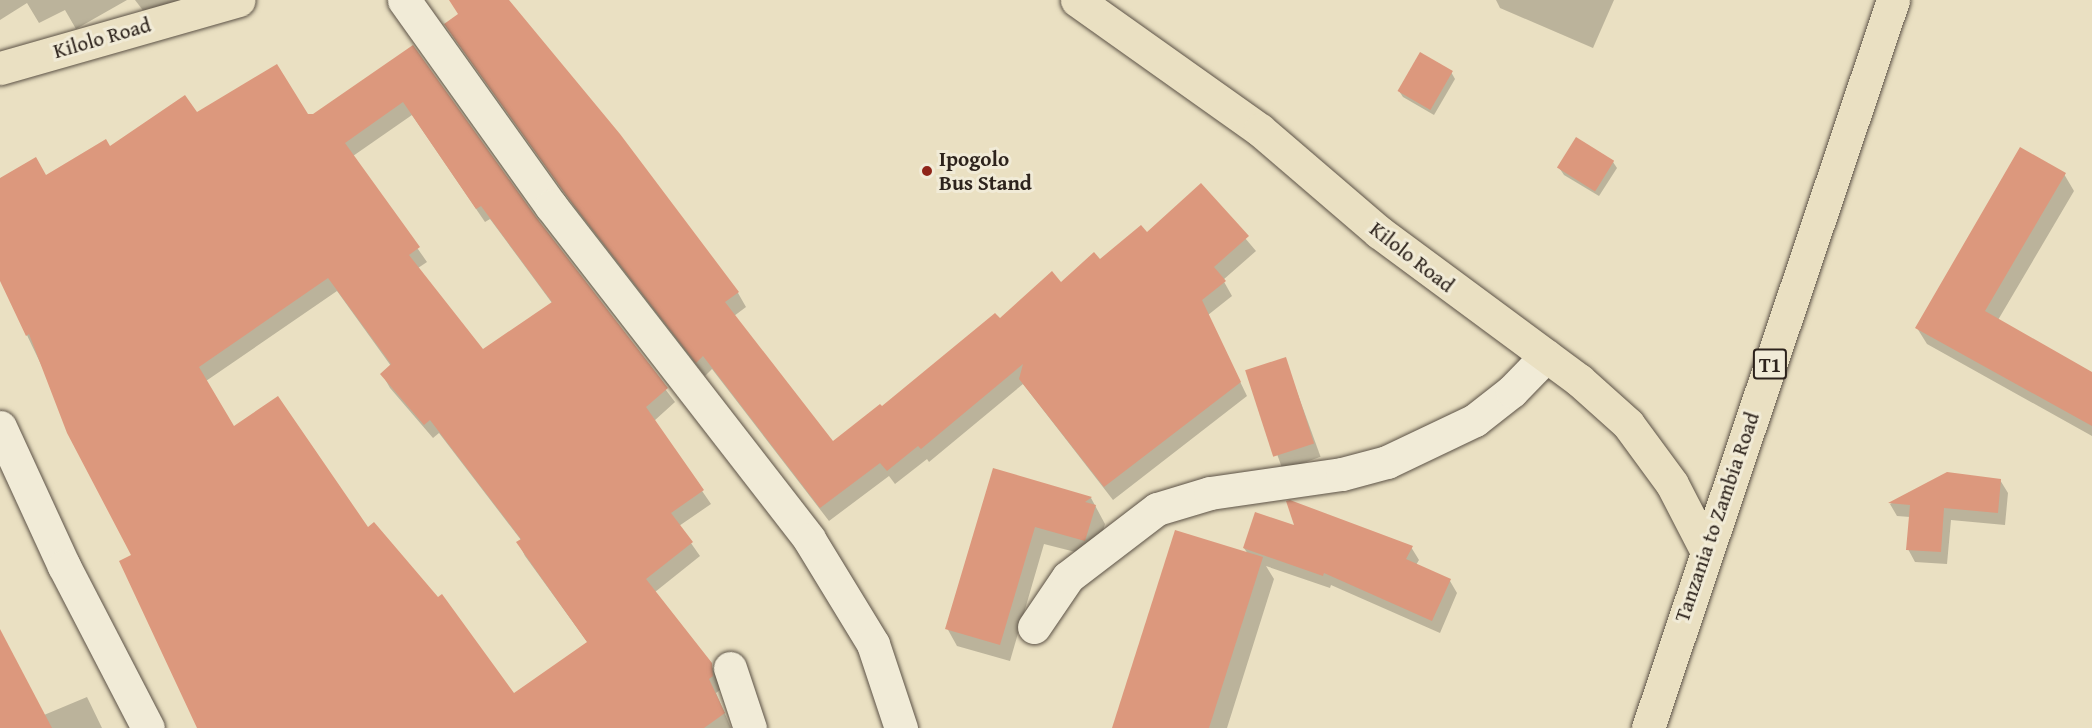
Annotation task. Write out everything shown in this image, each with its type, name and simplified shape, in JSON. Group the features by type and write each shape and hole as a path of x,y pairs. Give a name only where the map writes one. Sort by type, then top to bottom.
{"main road":[{"name":"Kilolo Road","path":"0,68 239,0"},
{"name":"Kilolo Road","path":"1077,0 1260,130 1379,232 1546,356 1629,424 1672,484 1706,550"},
{"name":"Tanzania to Zambia Road","path":"1648,728 1706,550 1893,0"}],"street":[{"path":"404,0 551,206 809,539 873,644 901,728"},
{"path":"1034,627 1068,577 1157,509 1210,494 1342,474 1387,462 1476,420 1512,391 1546,356"},
{"path":"0,427 64,566 148,728"},
{"path":"730,668 750,728"}],"building":[{"path":"449,0 509,0 620,134 739,292 725,302 833,441 880,404 882,406 995,313 1000,318 1052,271 1061,282 1094,252 1100,259 1141,225 1147,232 1201,183 1249,236 1214,267 1226,281 1202,300 1241,382 1104,487 1019,379 1023,364 921,449 918,446 887,471 880,463 820,508 703,356 696,363 566,195 444,24 458,14"},
{"path":"413,45 536,217 668,388 646,407 704,490 671,513 693,542 646,579 712,663 713,676 709,679 725,713 704,728 197,728 119,561 131,555 67,433 29,334 26,336 0,281 0,178 36,157 46,175 106,139 110,146 185,95 197,112 277,64 308,114 313,114","holes":["403,102 476,209 481,206 552,302 483,349 409,255 420,247 345,143","328,278 391,364 380,374 424,425 430,420 521,539 516,542 587,642 514,693 442,594 438,597 374,522 368,527 278,396 234,426 199,367"]},
{"path":"1420,52 1453,71 1430,110 1398,91"},
{"path":"1576,137 1614,161 1595,191 1557,168"},
{"path":"2020,147 2066,173 1985,311 2092,372 2092,426 1915,328"},
{"path":"1286,357 1314,444 1273,457 1245,370"},
{"path":"993,468 1092,497 1085,502 1096,505 1085,541 1035,527 1000,645 945,629"},
{"path":"1947,472 2001,479 1998,513 1944,508 1941,552 1906,550 1910,505 1888,503"},
{"path":"1290,500 1413,546 1406,559 1451,579 1432,621 1324,573 1323,576 1243,548 1255,512 1294,525 1286,501"},
{"path":"1175,530 1263,557 1209,728 1112,728"},
{"path":"0,629 52,728 0,728"}],"place":[{"name":"Ipogolo Bus Stand","path":"927,171"}]}
